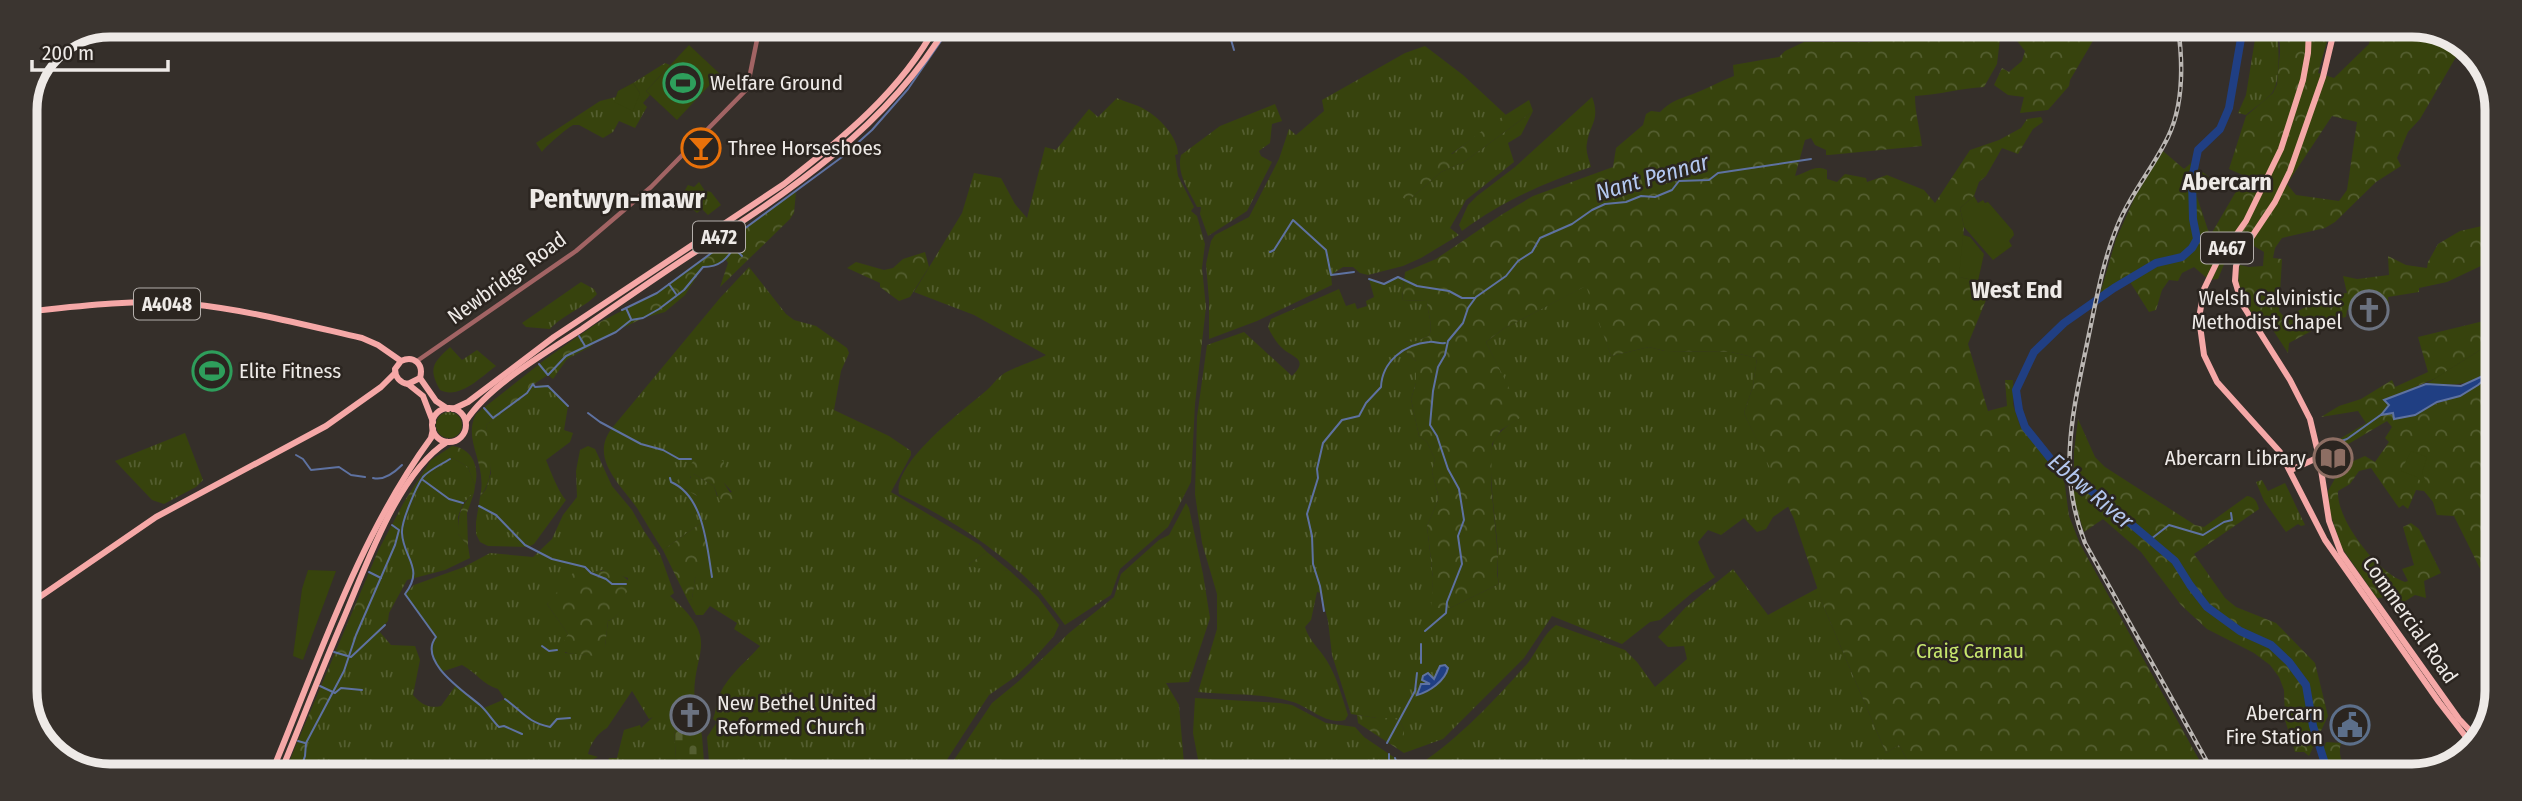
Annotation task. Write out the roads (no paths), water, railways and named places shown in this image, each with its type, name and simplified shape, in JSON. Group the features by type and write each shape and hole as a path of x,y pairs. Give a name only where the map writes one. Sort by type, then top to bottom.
{"main road":[{"name":"A472","path":"275,764 366,548 386,505 431,438 437,414 468,402 554,337 784,184 869,114 908,68 929,37"},
{"name":"A472","path":"284,764 362,574 392,510 430,455 447,442 461,438 466,429 466,421 481,403 523,369 774,200 847,145 903,89 939,37"},
{"name":"A467","path":"2309,37 2303,80 2281,149 2246,221 2208,277 2200,300 2199,318 2204,355 2217,382 2281,454 2325,540 2438,702 2467,739"},
{"name":"Commercial Road","path":"2333,37 2323,77 2290,171 2275,202 2241,253 2236,266 2235,281 2242,304 2312,424 2329,521 2341,553 2459,719 2472,733"},
{"name":"A4048","path":"37,311 133,303 187,304 242,312 362,338 401,360"},
{"path":"37,600 144,525 315,433 381,387 395,373 401,360 410,358 417,361 422,369 420,378 436,401 459,412 466,421"},
{"path":"395,373 423,396 438,438 447,442"},
{"path":"381,387 420,378"},
{"path":"2291,470 2319,457"}],"street":[{"name":"Newbridge Road","path":"417,361 576,251 651,187 747,89 758,37"}],"water":[{"path":"2485,375 2485,379 2460,396 2437,402 2415,415 2394,419 2393,413 2381,415 2389,405 2384,400 2426,384 2461,386"},
{"path":"1445,665 1448,668 1440,681 1431,689 1417,695 1421,684 1430,684 1422,680 1423,676 1428,673 1434,679 1440,666"}],"waterway":[{"path":"1230,37 1234,50"},
{"name":"Ebbw River","path":"2241,37 2229,108 2220,129 2198,150 2192,179 2193,219 2197,239 2192,248 2182,257 2156,263 2064,323 2034,352 2016,390 2025,427 2054,463 2175,561 2207,607 2240,631 2271,645 2289,662 2306,685 2313,726 2325,764"},
{"path":"622,310 657,293 842,157 872,130 908,89 941,41"},
{"name":"Nant Pennar","path":"1425,631 1446,613 1447,602 1462,564 1458,536 1464,520 1459,489 1430,425 1433,391 1438,367 1445,355 1448,341 1463,323 1468,308 1476,297 1506,276 1518,261 1532,252 1540,238 1572,224 1605,204 1626,202 1641,196 1655,197 1672,190 1679,181 1709,180 1718,173 1811,159"},
{"path":"1270,252 1293,220 1326,250 1331,275 1354,272"},
{"path":"539,364 548,375 566,356 616,332 631,320 643,318 659,309 684,290 703,267 714,266 726,258 736,245 731,239"},
{"path":"735,249 742,256"},
{"path":"1369,279 1384,284 1398,277 1417,286 1449,291 1462,298 1475,298"},
{"path":"669,284 676,294"},
{"path":"626,308 631,319"},
{"path":"579,336 585,346"},
{"path":"1324,611 1313,564 1312,536 1307,514 1318,478 1317,469 1323,443 1342,420 1359,416 1366,403 1381,387 1385,370 1396,356 1420,343 1445,343"},
{"path":"484,408 493,418 527,393 533,384 535,387 548,386 568,406"},
{"path":"588,413 641,444 663,450 679,459 691,459"},
{"path":"2333,444 2347,439 2382,414"},
{"path":"296,455 303,459 311,470 339,467 351,475 365,477"},
{"path":"450,459 423,477 406,513 402,533 413,577 405,594 436,637 432,646 433,656 445,675 483,707 499,727 504,726 522,734"},
{"path":"373,478 385,477 402,465"},
{"path":"670,478 671,482 691,499 697,510 706,537 712,577"},
{"path":"423,480 449,499 463,503"},
{"path":"479,506 496,515 525,545 552,559 585,567 612,584 626,584"},
{"path":"2151,539 2169,525 2203,535 2232,520 2231,513"},
{"path":"302,764 306,743 344,671 356,635 395,545 399,530 392,525"},
{"path":"369,572 381,578"},
{"path":"334,652 351,657 385,625"},
{"path":"1421,644 1421,663"},
{"path":"542,646 549,651 557,650"},
{"path":"1387,743 1415,691 1417,673"},
{"path":"320,686 335,693 341,688 362,690"},
{"path":"505,699 542,725 550,727 557,719 570,718"},
{"path":"298,741 305,743"},
{"path":"1388,764 1389,754"},
{"path":"1395,758 1397,764"}],"railway":[{"path":"2179,37 2180,97 2173,124 2125,209 2114,234 2098,291 2073,413 2070,439 2071,490 2085,543 2208,764"}],"place":[{"name":"Welfare Ground","path":"683,83"},
{"name":"Three Horseshoes","path":"701,148"},
{"name":"Welsh Calvinistic Methodist Chapel","path":"2369,310"},
{"name":"Elite Fitness","path":"212,371"},
{"name":"Abercarn Library","path":"2333,458"},
{"name":"New Bethel United Reformed Church","path":"690,715"},
{"name":"Abercarn Fire Station","path":"2350,725"}],"district":[{"name":"Abercarn","path":"2227,182"},
{"name":"Pentwyn-mawr","path":"617,198"},
{"name":"West End","path":"2017,290"}],"park label":[{"name":"Craig Carnau","path":"1970,651"}]}
